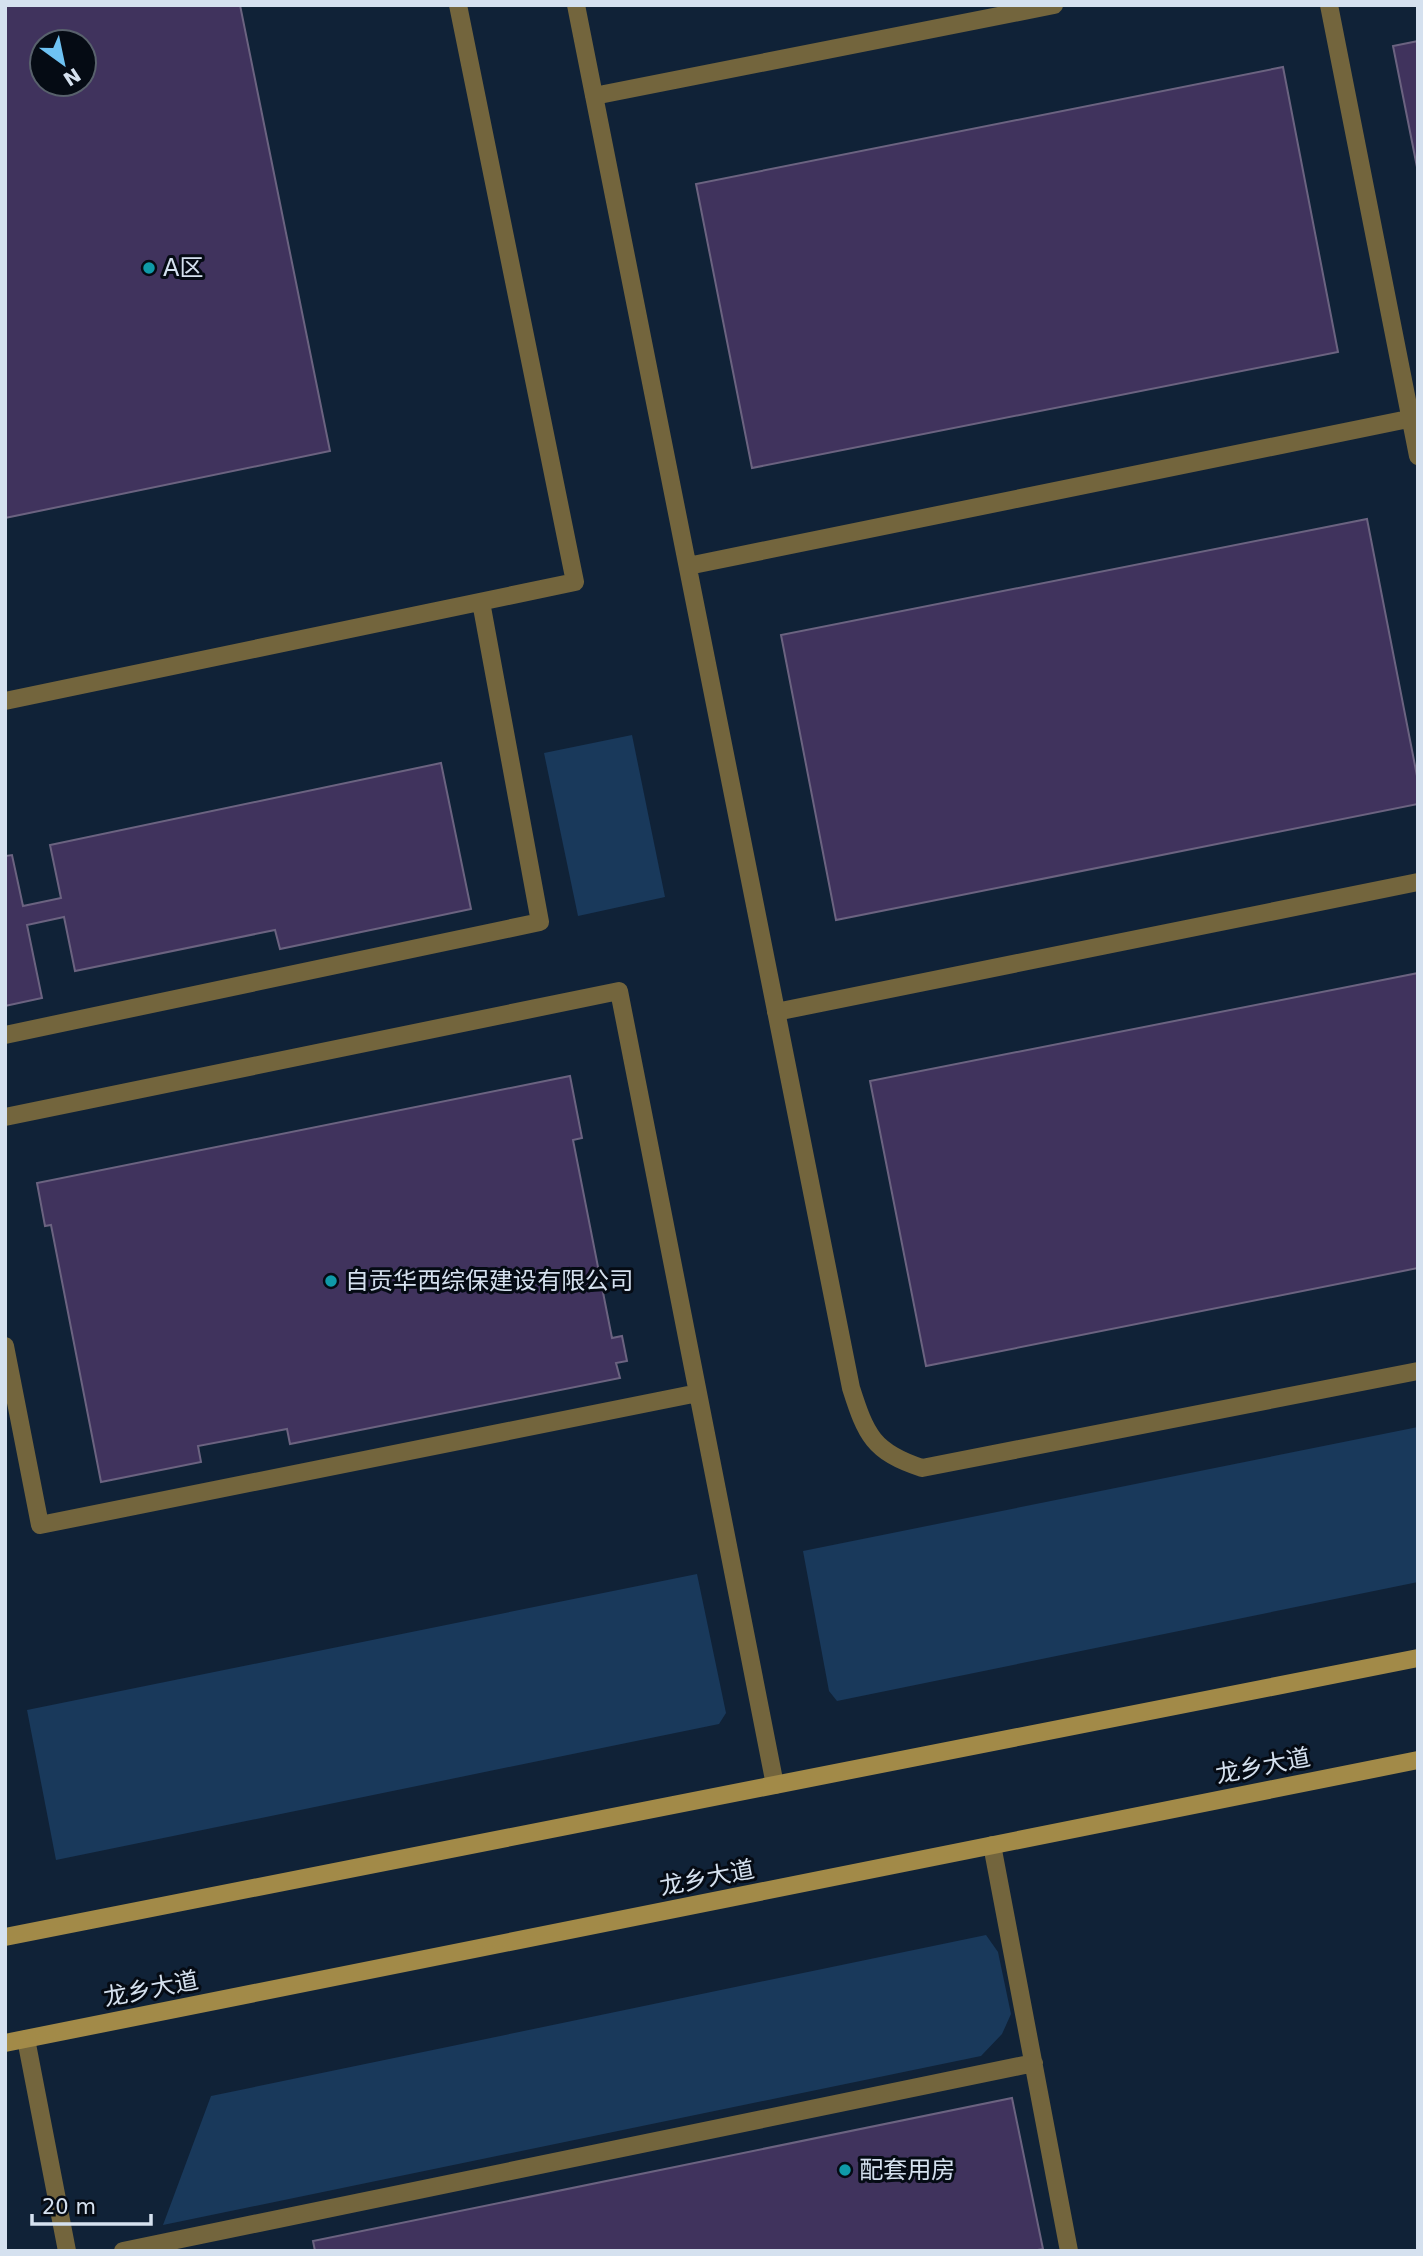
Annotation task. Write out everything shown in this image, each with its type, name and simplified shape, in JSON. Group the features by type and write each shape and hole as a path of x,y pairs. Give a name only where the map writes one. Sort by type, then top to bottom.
{"main road":[{"path":"5,1937 1418,1658"},
{"name":"龙乡大道","path":"5,2043 1418,1760"}],"lane":[{"path":"5,701 575,582 458,5"},
{"path":"576,5 851,1388 862,1422 877,1446 899,1460 922,1468 1418,1371"},
{"path":"594,96 1054,5"},
{"path":"1329,5 1414,418 1418,456"},
{"path":"688,566 1414,418"},
{"path":"5,1035 540,922 481,602"},
{"path":"776,1012 1418,882"},
{"path":"5,1117 619,991 775,1785"},
{"path":"5,1346 40,1525 698,1393"},
{"path":"992,1845 1069,2251"},
{"path":"26,2039 68,2251"},
{"path":"123,2251 1034,2063"}],"shaded area":[{"path":"632,735 665,897 578,916 544,753"},
{"path":"1418,1427 1418,1582 837,1701 829,1691 803,1551"},
{"path":"697,1574 726,1713 719,1724 56,1860 27,1710"},
{"path":"986,1935 998,1952 1011,2014 1002,2034 981,2056 163,2225 211,2096"}],"building":[{"name":"A区","path":"5,5 240,5 330,451 5,518"},
{"path":"1418,41 1418,172 1393,46"},
{"path":"1283,67 1338,352 752,468 696,184"},
{"path":"1367,519 1418,781 1418,804 836,920 781,635"},
{"path":"441,763 471,909 280,949 275,930 75,971 64,917 27,925 42,998 5,1006 5,856 12,855 23,906 61,898 50,845"},
{"path":"1418,973 1418,1268 926,1366 870,1081"},
{"name":"自贡华西综保建设有限公司","path":"570,1076 582,1138 573,1140 612,1338 622,1336 627,1361 616,1363 620,1378 290,1444 287,1429 198,1446 201,1462 101,1482 51,1225 45,1226 37,1183"},
{"name":"配套用房","path":"1012,2098 1043,2249 315,2251 313,2241"}],"place":[{"name":"A区","path":"149,268"},
{"name":"自贡华西综保建设有限公司","path":"331,1281"},
{"name":"配套用房","path":"845,2170"}]}
